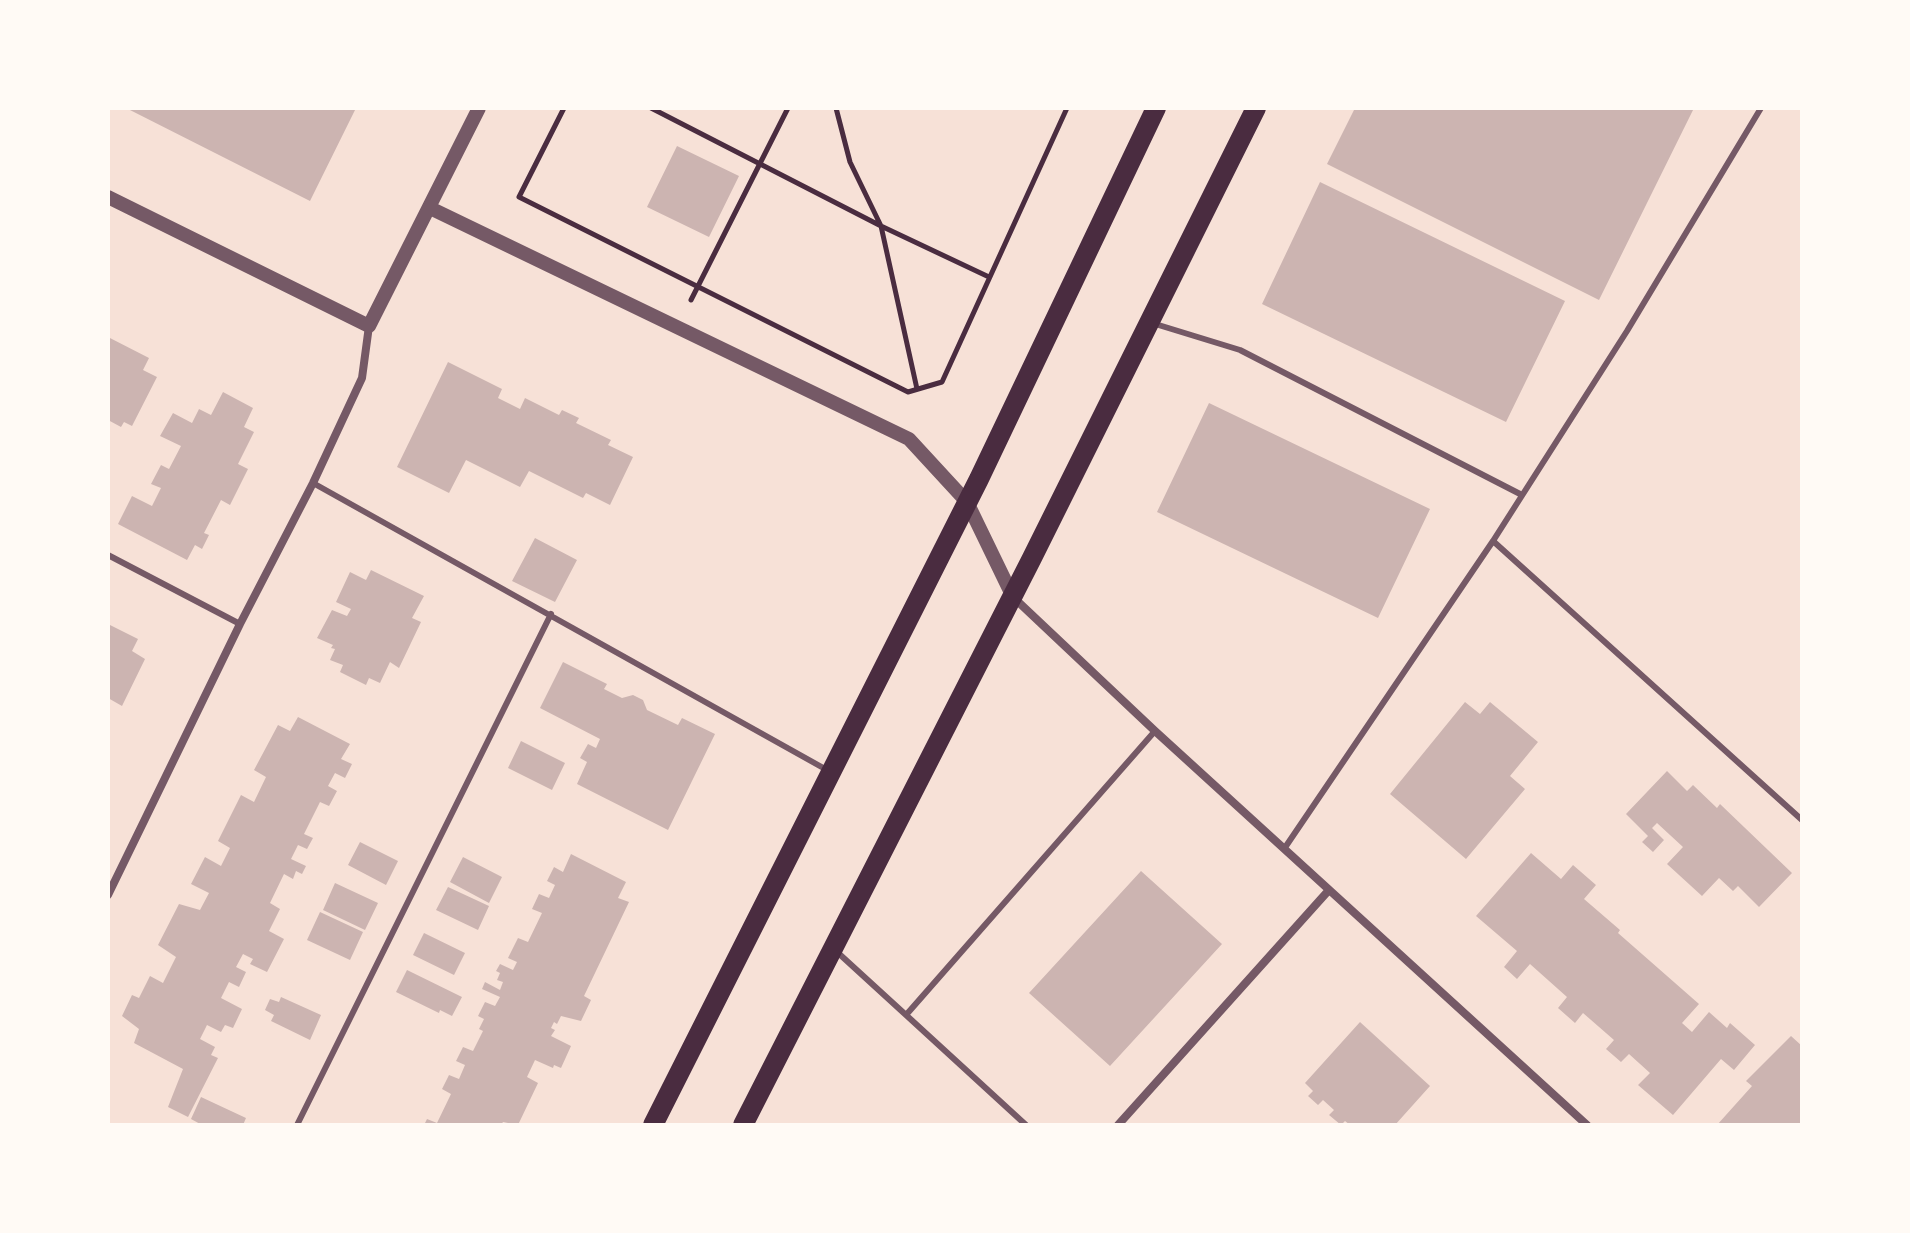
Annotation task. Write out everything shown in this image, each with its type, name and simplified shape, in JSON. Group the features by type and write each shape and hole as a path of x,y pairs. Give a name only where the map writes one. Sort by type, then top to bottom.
{"main road":[{"path":"653,1125 967,502 1156,108"},
{"path":"743,1125 1013,597 1256,108"}],"street":[{"path":"108,895 240,624 313,483 362,378 369,326 479,108"},
{"path":"108,197 369,326"},
{"path":"430,208 909,439 967,502 1013,597 1155,731 1587,1125"},
{"path":"1118,1125 1329,890"}],"lane":[{"path":"1284,849 1493,541 1627,331 1761,108"},
{"path":"1149,322 1240,350 1522,495"},
{"path":"313,483 830,772"},
{"path":"1493,541 1802,820"},
{"path":"108,555 240,624"},
{"path":"297,1125 551,614"},
{"path":"906,1015 1155,731"},
{"path":"832,949 1026,1125"}],"path":[{"path":"564,108 519,197 908,392 942,382 1067,108"},
{"path":"651,108 881,226 989,277"},
{"path":"678,326 788,108"},
{"path":"836,108 850,162 881,226 917,389"}],"building":[{"path":"126,108 356,108 310,201"},
{"path":"1355,108 1694,108 1599,300 1327,164"},
{"path":"677,146 739,176 709,237 647,207"},
{"path":"1320,182 1565,301 1506,422 1262,304"},
{"path":"108,337 149,358 143,370 157,377 132,426 124,422 121,427 108,420"},
{"path":"448,362 502,389 498,398 520,409 525,398 559,415 562,410 579,418 576,423 611,440 608,445 633,457 610,505 586,493 583,498 529,471 520,487 466,460 449,493 397,467"},
{"path":"223,392 253,408 244,427 254,432 238,464 248,469 230,505 221,500 204,533 209,535 202,549 195,545 187,560 118,524 132,496 152,506 161,488 151,484 161,465 169,469 181,446 160,436 173,413 192,423 199,409 211,415"},
{"path":"1209,403 1430,509 1378,618 1157,512"},
{"path":"535,538 577,560 555,602 512,581"},
{"path":"371,570 424,596 412,618 421,622 399,668 390,662 380,683 369,678 366,685 340,672 343,665 330,660 335,649 331,648 333,645 317,638 332,610 347,616 351,609 336,602 350,572 366,580"},
{"path":"108,624 138,639 132,651 145,659 122,706 108,698"},
{"path":"563,662 607,684 604,689 622,698 633,695 643,700 647,710 678,725 682,718 715,734 668,830 577,784 587,762 580,758 588,744 596,748 600,739 540,708"},
{"path":"1465,702 1480,714 1490,702 1538,742 1510,776 1525,789 1466,859 1390,794"},
{"path":"298,717 350,744 341,759 352,764 345,778 335,773 328,786 337,791 329,806 320,802 304,834 313,838 307,849 298,845 291,859 306,866 302,874 296,871 293,879 284,874 270,903 280,909 269,931 284,939 267,972 250,964 253,959 243,954 236,967 246,972 239,987 229,982 221,998 242,1009 233,1028 225,1025 221,1032 207,1025 200,1039 215,1047 211,1055 218,1058 188,1117 168,1107 183,1069 134,1043 139,1029 122,1016 132,995 139,998 150,976 163,983 176,957 158,945 179,904 200,910 209,893 191,884 205,857 221,866 230,848 218,841 241,795 254,802 266,777 254,770 278,725 290,731"},
{"path":"521,741 565,763 552,790 508,768"},
{"path":"1667,771 1687,791 1693,785 1717,808 1720,804 1792,873 1759,907 1738,886 1733,891 1719,878 1702,896 1667,864 1683,847 1657,823 1652,828 1664,840 1653,852 1642,842 1648,836 1626,814"},
{"path":"360,842 398,861 386,885 348,865"},
{"path":"1531,853 1561,879 1573,865 1596,885 1584,899 1699,1004 1682,1023 1692,1032 1709,1012 1727,1028 1730,1023 1755,1045 1734,1070 1721,1059 1673,1115 1638,1085 1650,1073 1629,1054 1621,1062 1606,1049 1614,1040 1583,1013 1575,1023 1558,1008 1567,997 1530,964 1517,979 1504,967 1517,951 1476,916"},
{"path":"571,854 626,882 618,898 629,902 584,996 591,1000 581,1021 561,1016 551,1028 555,1030 551,1036 571,1046 561,1068 535,1060 527,1077 538,1083 518,1125 503,1122 501,1125 424,1125 427,1119 437,1123 451,1094 442,1089 449,1075 459,1079 465,1065 456,1061 463,1047 473,1051 483,1031 479,1029 484,1019 478,1016 485,1002 495,1006 500,997 482,989 485,982 500,990 503,982 497,980 500,973 496,971 500,964 513,970 517,962 508,958 518,938 528,942 542,913 532,909 539,894 549,898 555,885 547,881 554,867 563,872"},
{"path":"463,857 502,877 489,903 450,882"},
{"path":"1141,871 1222,944 1110,1066 1029,993"},
{"path":"335,883 378,903 365,930 323,910"},
{"path":"448,887 489,906 478,930 436,910"},
{"path":"320,912 363,932 350,960 307,940"},
{"path":"424,933 465,953 454,975 413,955"},
{"path":"407,970 462,997 452,1016 396,992"},
{"path":"281,997 321,1015 310,1040 271,1021 274,1015 265,1010 270,999 279,1002"},
{"path":"1360,1022 1430,1086 1395,1125 1350,1125 1345,1121 1341,1125 1329,1115 1334,1110 1323,1100 1318,1105 1308,1096 1313,1091 1305,1083"},
{"path":"1791,1036 1802,1046 1802,1125 1717,1125 1752,1086 1746,1081"},
{"path":"201,1097 246,1118 243,1125 202,1125 191,1119"}]}
